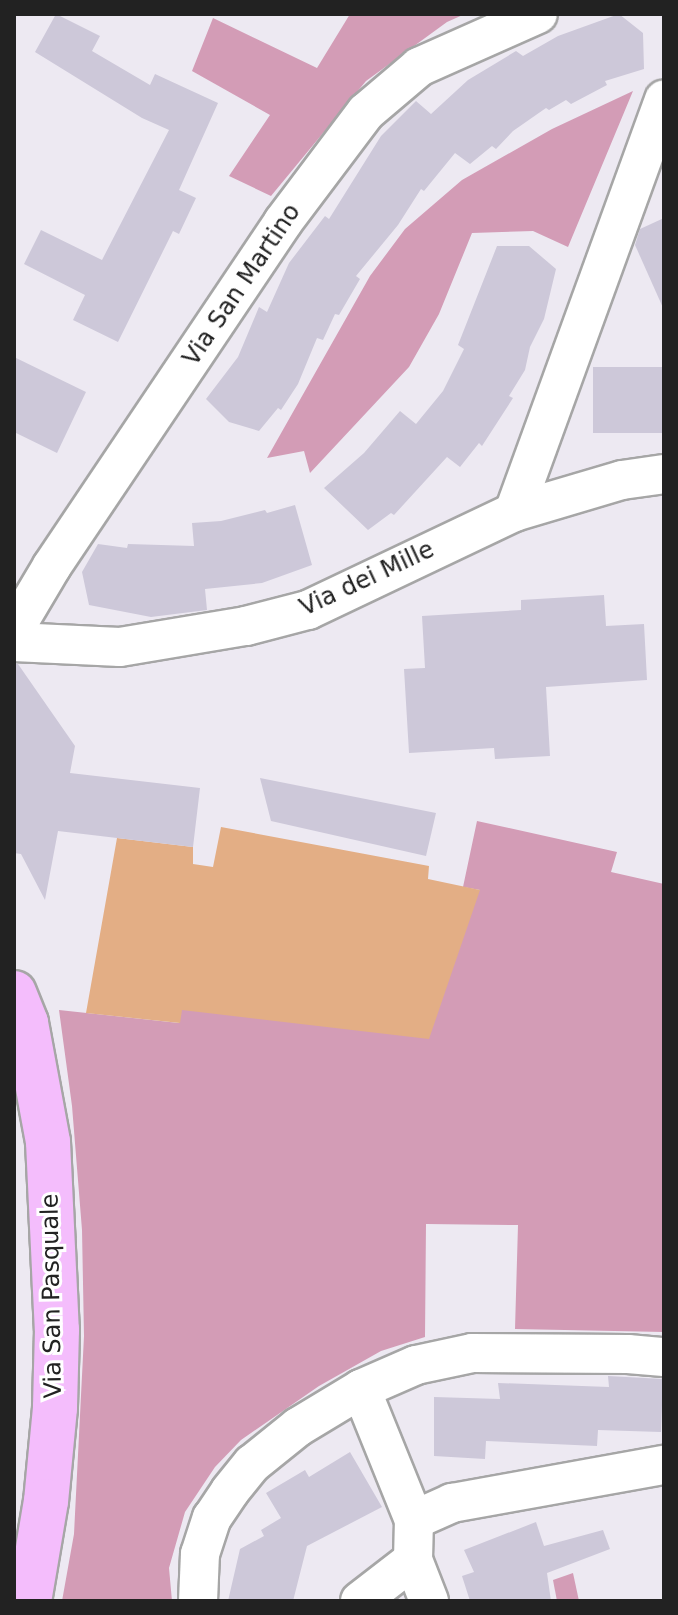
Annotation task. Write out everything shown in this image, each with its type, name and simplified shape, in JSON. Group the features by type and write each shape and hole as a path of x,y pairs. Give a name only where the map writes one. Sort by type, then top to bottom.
{"street":[{"name":"Via San Martino","path":"14,630 52,566 283,222 366,112 405,77 430,61 538,14"},
{"path":"514,512 664,99"},
{"name":"Via dei Mille","path":"14,642 120,647 308,610 514,512 622,480 664,474"},
{"name":"Via San Pasquale","path":"14,993 26,1023 48,1142 57,1330 55,1408 46,1501 29,1601"},
{"path":"198,1601 200,1554 212,1518 230,1491 252,1464 298,1427 361,1389 416,1365 472,1353 664,1357"},
{"path":"361,1389 414,1520 413,1560 429,1601"},
{"path":"414,1520 452,1503 664,1465"},
{"path":"360,1601 413,1560"}],"shaded area":[{"path":"350,14 465,14 447,22 366,81 271,196 229,176 270,115 192,71 213,18 317,68"},
{"path":"633,91 568,247 533,231 472,233 439,314 409,367 310,473 304,451 267,458 370,276 405,229 462,180 552,129"},
{"path":"477,821 617,852 611,872 664,884 664,1332 515,1329 518,1225 426,1224 425,1337 381,1351 319,1386 241,1440 215,1467 185,1512 169,1568 172,1601 62,1601 74,1534 84,1336 82,1230 72,1106 59,1010 179,1023 181,1010 480,890 463,887"},
{"path":"221,827 429,866 428,879 480,890 429,1039 182,1010 180,1023 86,1013 117,838 193,847 193,864 213,867"},
{"path":"573,1573 579,1601 557,1601 553,1580"}],"building":[{"path":"56,14 100,36 92,51 150,85 155,74 218,103 179,190 196,198 179,234 173,231 118,342 73,320 85,295 24,264 41,230 102,260 169,130 142,118 35,52"},
{"path":"619,14 643,33 644,69 605,81 607,85 571,104 566,100 549,110 546,108 513,131 496,149 492,146 470,164 455,153 424,191 421,189 398,225 356,276 360,279 339,315 335,314 323,340 317,338 298,384 281,410 278,408 259,431 229,422 206,399 238,357 259,307 267,312 289,263 325,216 329,219 381,136 416,101 431,114 468,80 516,51 523,56 558,36"},
{"path":"664,218 664,310 635,245 640,229"},
{"path":"497,246 529,246 556,269 544,319 530,347 525,370 509,396 513,398 482,446 479,443 460,467 447,457 394,515 391,513 368,530 324,488 364,453 400,411 416,424 443,391 464,349 458,345"},
{"path":"14,357 86,392 57,453 14,432"},
{"path":"593,367 664,367 664,433 593,433"},
{"path":"295,505 312,565 262,583 205,589 207,610 151,617 89,605 82,572 98,544 127,548 128,544 194,546 192,523 221,521 265,510 267,513"},
{"path":"604,595 606,626 644,624 647,680 546,687 550,756 495,759 494,748 409,753 404,669 425,668 422,616 521,610 521,600"},
{"path":"14,664 18,664 75,746 70,773 200,788 193,847 58,831 45,900 21,854 14,853"},
{"path":"260,778 436,813 426,856 271,821"},
{"path":"608,1376 663,1379 661,1432 598,1430 597,1446 486,1441 485,1459 434,1456 434,1397 500,1399 498,1383 609,1387"},
{"path":"350,1452 382,1507 307,1546 293,1601 228,1601 240,1549 264,1536 261,1530 281,1518 266,1493 305,1470 309,1477"},
{"path":"536,1522 544,1546 603,1530 610,1549 547,1573 551,1601 470,1601 462,1576 474,1572 464,1550"}]}
